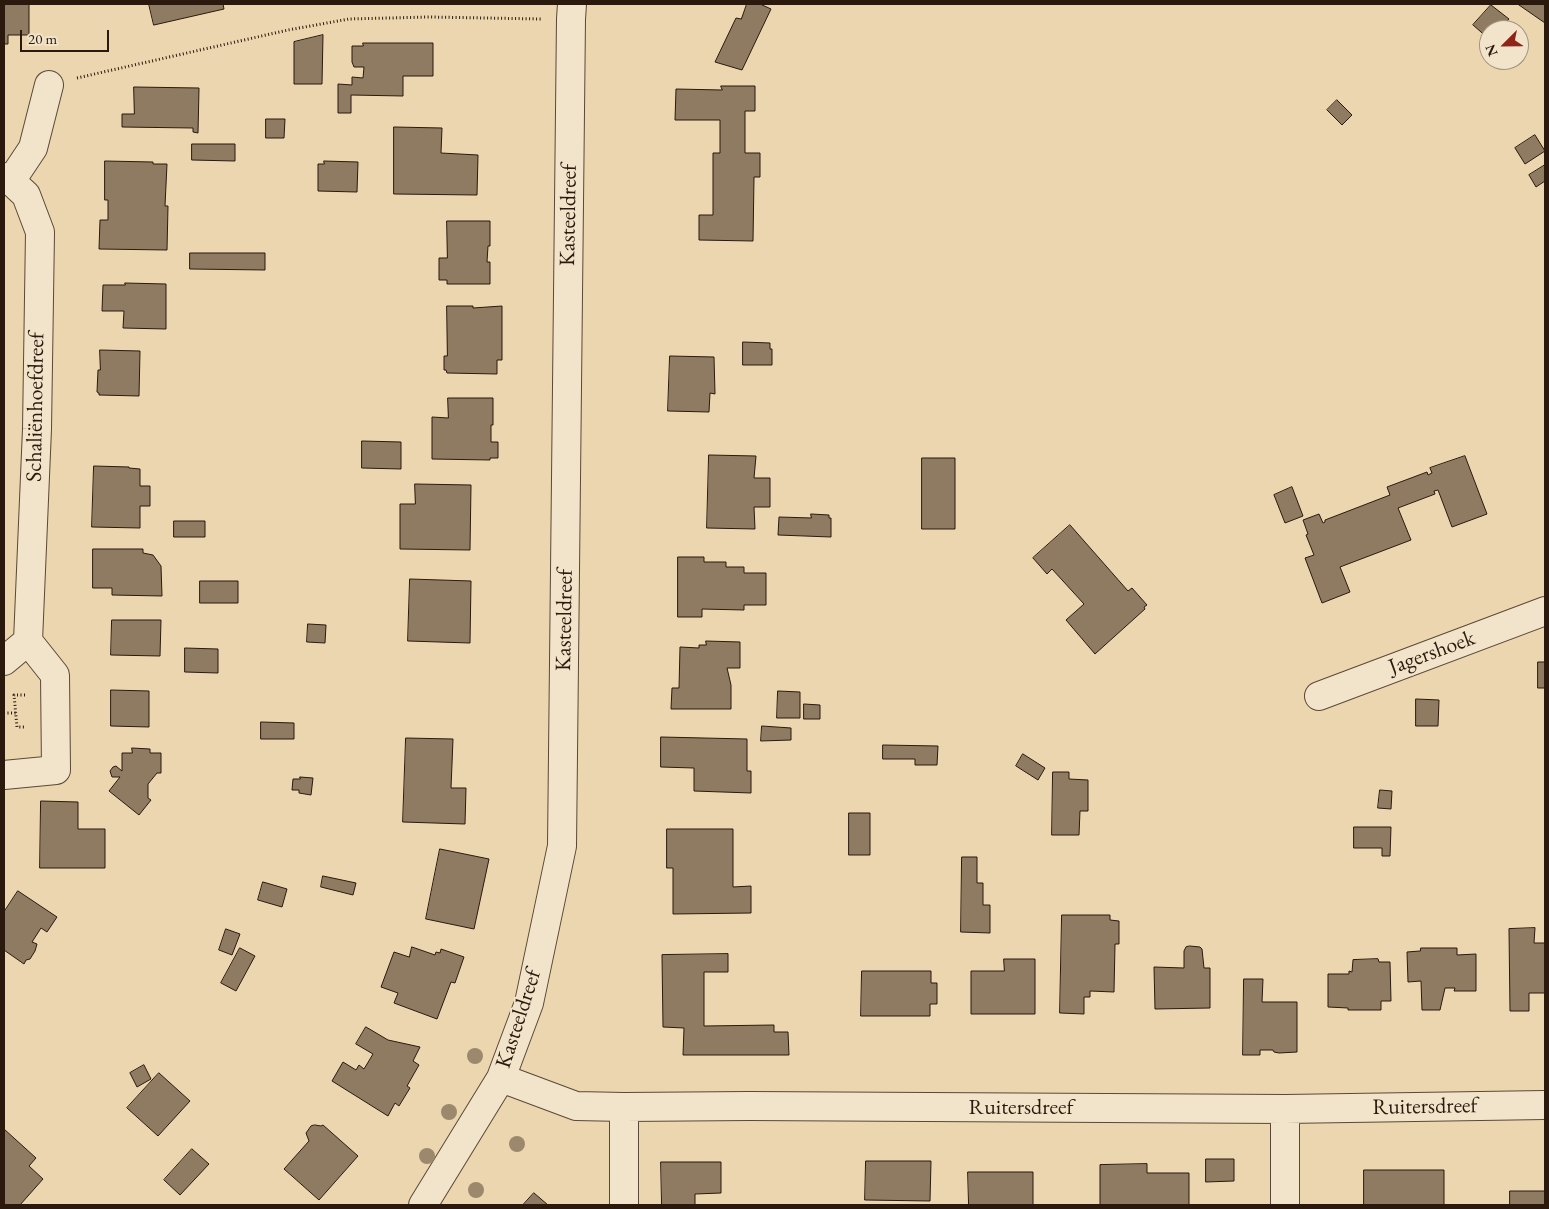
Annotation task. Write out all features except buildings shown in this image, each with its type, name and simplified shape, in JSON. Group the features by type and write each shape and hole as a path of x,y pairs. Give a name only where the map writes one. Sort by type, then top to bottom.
{"street":[{"name":"Kasteeldreef","path":"423,1205 501,1078 529,1003 562,846 571,12"},
{"name":"Schaliënhoefdreef","path":"28,642 37,429 40,232 26,195 8,179 33,148 49,85"},
{"name":"Jagershoek","path":"1319,696 1545,611"},
{"path":"4,661 28,642 55,675 56,770 4,775"},
{"name":"Ruitersdreef","path":"501,1078 576,1106 1285,1110 1545,1105"},
{"path":"624,1107 624,1205"},
{"path":"1285,1110 1285,1205"}],"path":[{"path":"49,85 288,30 349,19 571,12"},
{"path":"4,713 16,713"}]}
